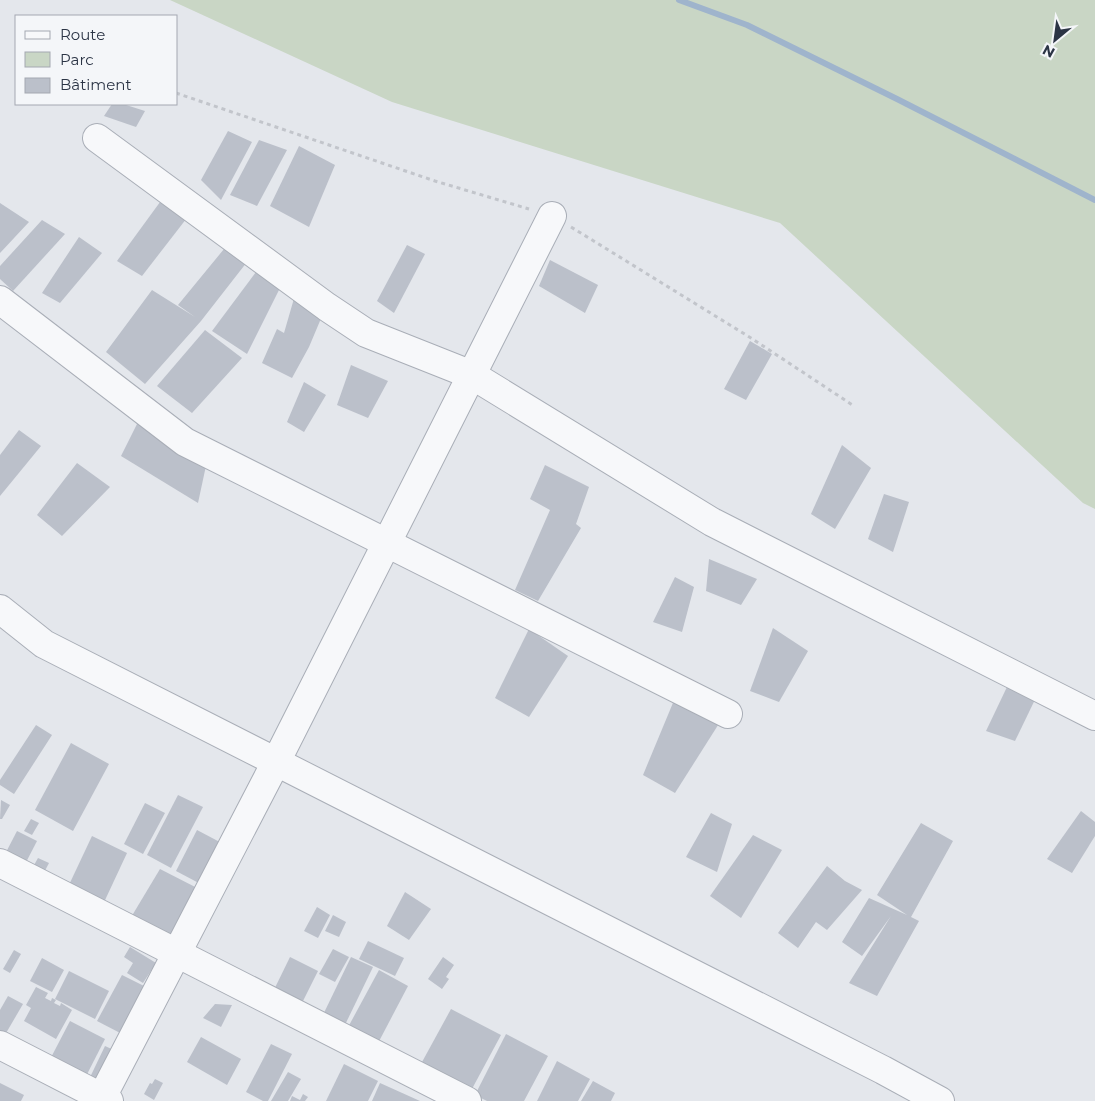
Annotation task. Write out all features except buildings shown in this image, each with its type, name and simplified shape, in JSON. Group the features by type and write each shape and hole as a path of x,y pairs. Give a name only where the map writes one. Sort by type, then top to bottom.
{"street":[{"path":"97,138 326,307 366,333 472,375 712,522 1095,716"},
{"path":"0,1044 104,1100 552,216"},
{"path":"0,300 185,442 728,714"},
{"path":"0,609 44,644 883,1070 940,1101"},
{"path":"0,863 467,1101"}],"green space":[{"path":"170,0 1095,0 1095,509 1083,503 780,223 392,102"}],"waterway":[{"path":"679,0 747,25 1095,200"}]}
